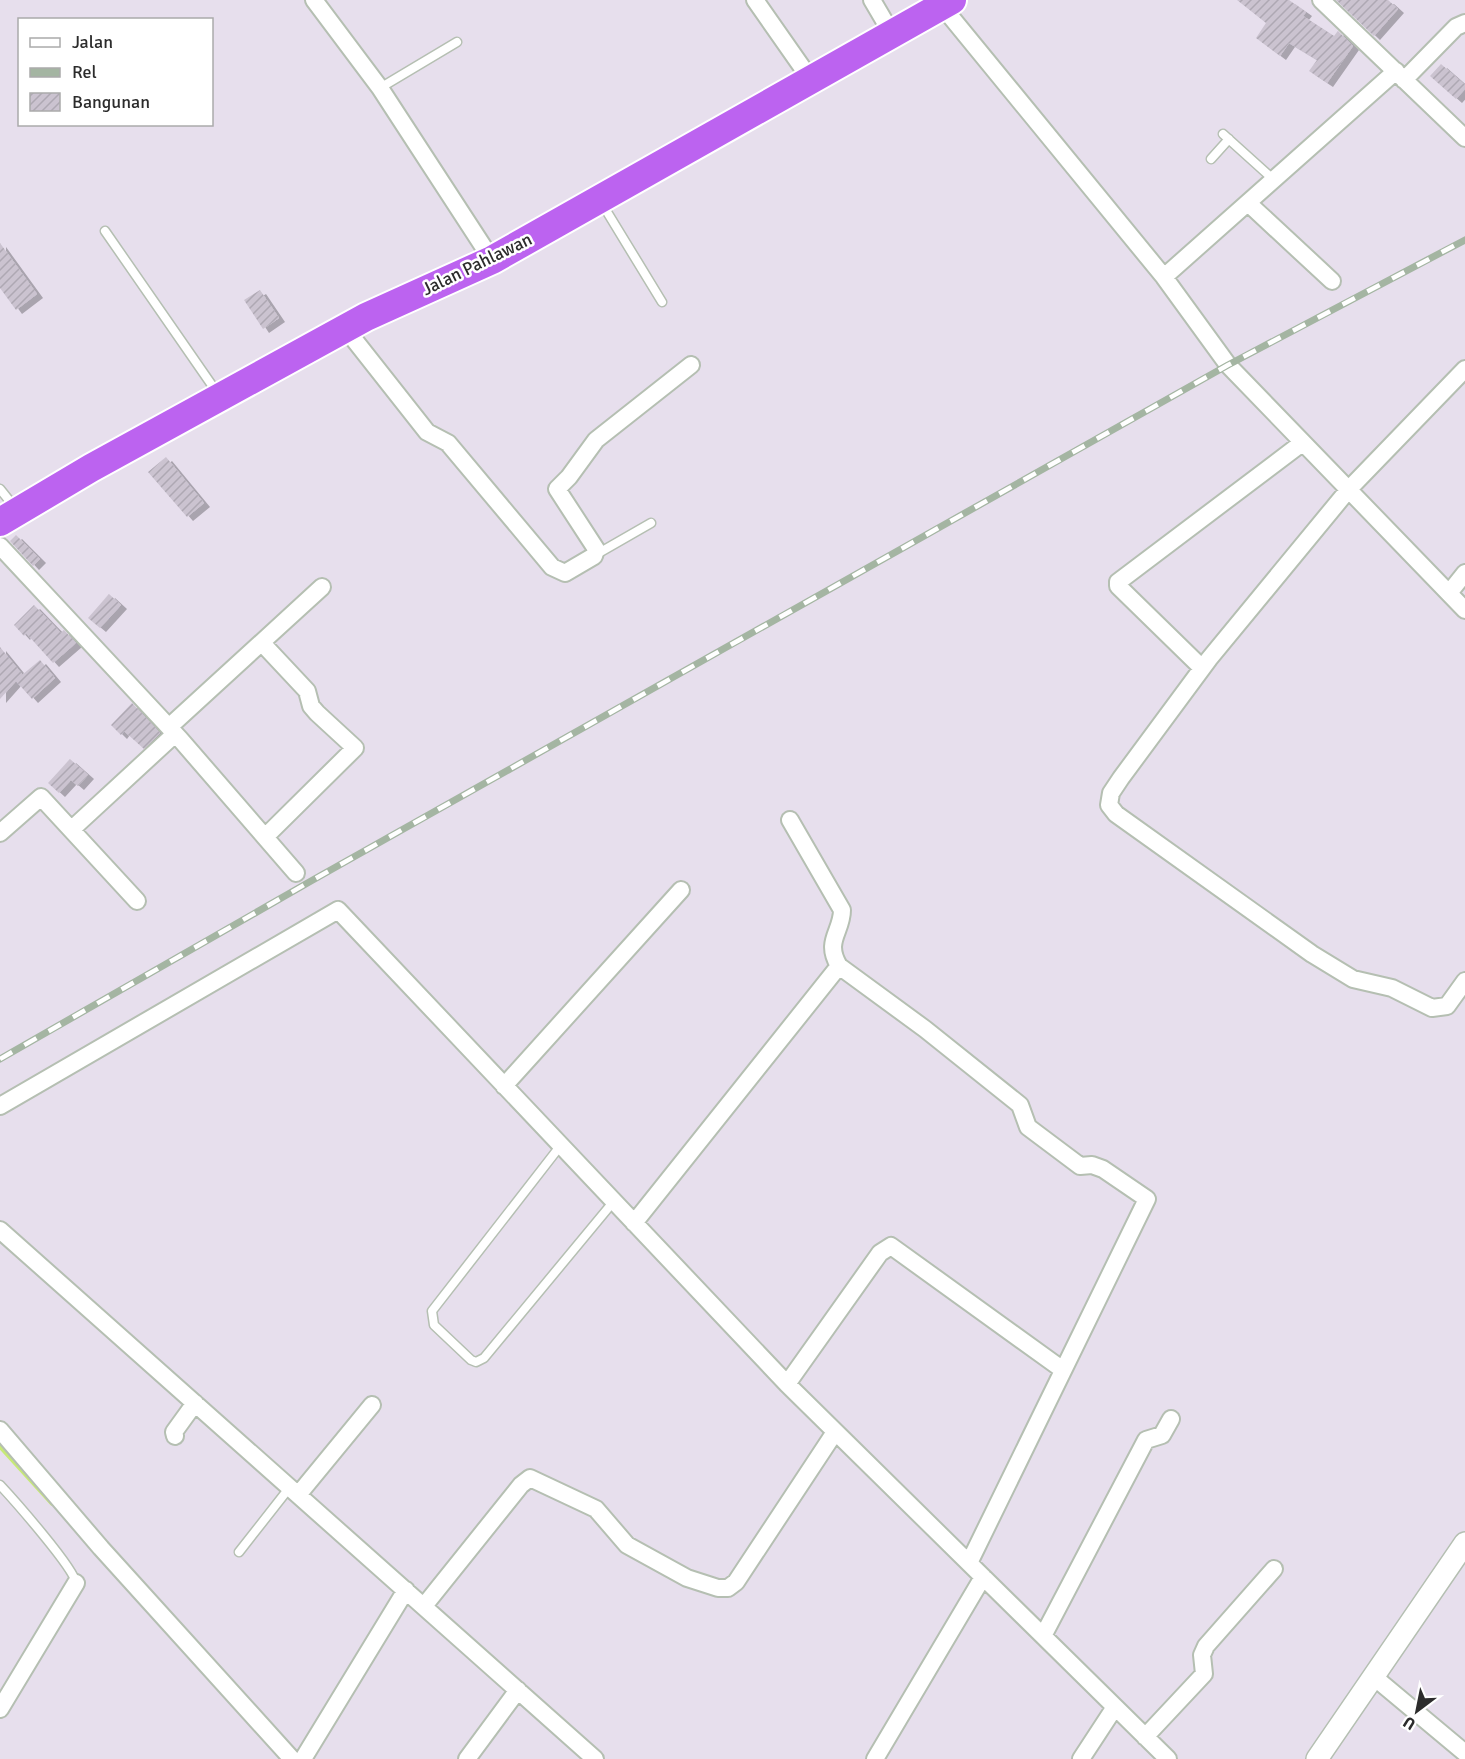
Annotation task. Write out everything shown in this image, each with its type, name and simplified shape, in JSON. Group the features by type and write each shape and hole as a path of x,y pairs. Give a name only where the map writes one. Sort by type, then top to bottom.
{"highway":[{"name":"Jalan Pahlawan","path":"9,517 345,328 492,260 947,3"}],"street":[{"path":"314,0 380,88 492,260"},
{"path":"755,0 811,80"},
{"path":"872,0 892,34"},
{"path":"1320,0 1465,138"},
{"path":"947,3 1164,277 1228,364 1465,610"},
{"path":"1164,277 1274,180 1456,27 1465,23"},
{"path":"1248,203 1332,281"},
{"path":"345,328 427,432 448,443 552,567 565,573 596,554 592,541 557,489 569,477 596,440 691,365"},
{"path":"1465,369 1349,489 1202,668 1121,778 1109,799 1111,809 1312,954 1353,979 1392,988 1438,1008 1447,1006 1465,981"},
{"path":"1202,668 1118,586 1118,582 1302,443"},
{"path":"0,546 172,730 297,873"},
{"path":"1449,593 1465,573"},
{"path":"72,829 262,642 322,587"},
{"path":"262,642 307,691 311,706 317,713 355,748 265,837"},
{"path":"0,833 41,797 137,901"},
{"path":"790,820 842,910 833,939 832,951 839,966 925,1029 1020,1106 1028,1127 1080,1166 1092,1165 1103,1169 1147,1199 969,1563"},
{"path":"504,1086 681,890"},
{"path":"0,1106 338,910 787,1384 1168,1759"},
{"path":"634,1223 839,966"},
{"path":"0,1230 595,1759"},
{"path":"787,1384 880,1253 891,1246 1063,1370"},
{"path":"175,1436 174,1432 195,1403"},
{"path":"294,1491 372,1405"},
{"path":"1043,1636 1146,1440 1162,1435 1171,1419"},
{"path":"0,1430 101,1548 292,1759"},
{"path":"424,1606 521,1485 530,1479 596,1509 627,1545 687,1578 728,1588 736,1582 835,1432"},
{"path":"1317,1759 1465,1543"},
{"path":"1145,1737 1204,1674 1202,1655 1206,1646 1274,1569"},
{"path":"875,1759 983,1577"},
{"path":"0,1709 76,1583"},
{"path":"303,1759 406,1590"},
{"path":"1374,1677 1465,1753"},
{"path":"467,1759 518,1690"},
{"path":"1081,1759 1115,1707"}],"lane":[{"path":"380,88 457,42"},
{"path":"1211,159 1226,136 1274,180"},
{"path":"599,200 662,302"},
{"path":"105,231 220,397"},
{"path":"0,489 9,517"},
{"path":"596,554 651,523"},
{"path":"561,1145 432,1311 434,1326 471,1360 476,1362 484,1358 614,1201"},
{"path":"0,1485 75,1577 76,1583"},
{"path":"239,1552 294,1491"}],"building":[{"path":"1237,0 1289,0 1306,12 1303,16 1334,36 1338,31 1353,46 1327,83 1309,71 1317,60 1289,43 1280,56 1256,38 1266,23"},
{"path":"1336,0 1388,0 1398,9 1374,36"},
{"path":"1441,64 1465,85 1465,89 1456,99 1430,76"},
{"path":"0,243 37,294 16,310 0,288"},
{"path":"260,290 279,318 263,329 244,300"},
{"path":"166,457 204,503 187,517 148,472"},
{"path":"16,535 40,559 33,566 10,541"},
{"path":"109,594 121,605 100,628 88,618"},
{"path":"34,605 61,633 64,630 76,643 53,663 26,633 24,636 14,625"},
{"path":"0,647 22,674 16,680 40,660 55,678 32,699 16,681 0,699"},
{"path":"132,703 160,733 144,749 124,731 121,735 111,725"},
{"path":"70,759 88,775 78,786 71,780 59,793 48,783"}],"waterway":[{"path":"0,1446 52,1503"}],"railway":[{"path":"0,1059 311,881 1228,365 1465,240"}]}
